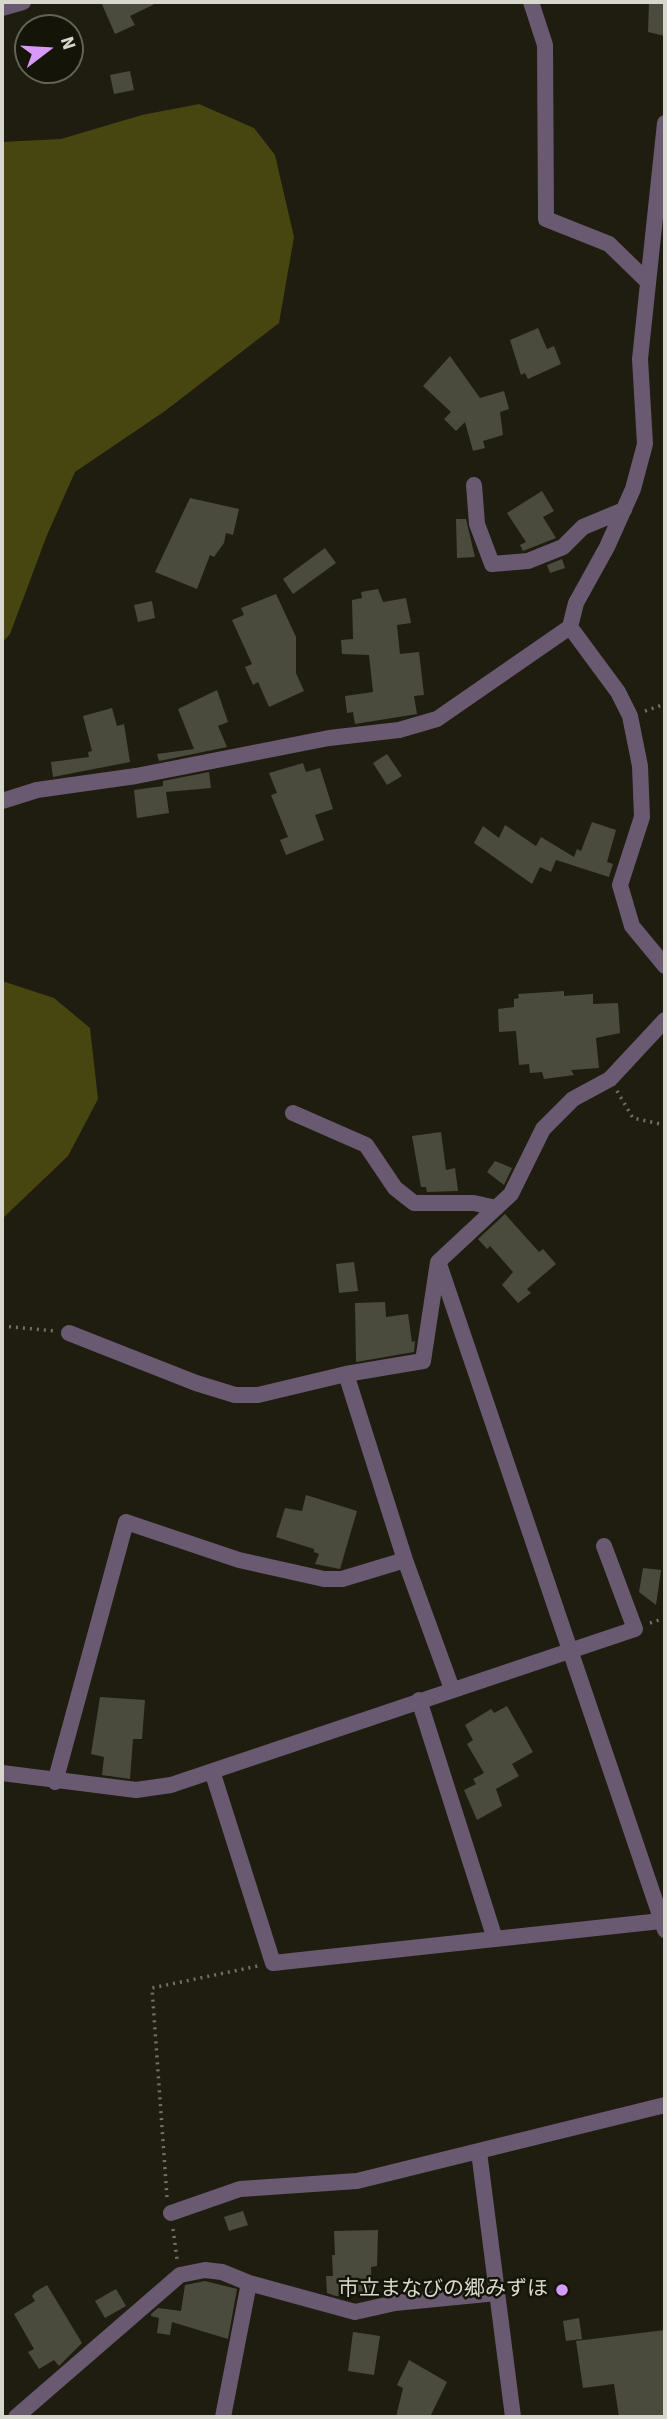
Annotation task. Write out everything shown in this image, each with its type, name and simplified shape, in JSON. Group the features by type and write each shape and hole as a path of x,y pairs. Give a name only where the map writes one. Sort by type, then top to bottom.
{"street":[{"path":"2,8 23,2"},
{"path":"531,2 545,45 546,219 609,244 648,282"},
{"path":"2,801 37,790 136,776 329,738 398,730 437,719 570,627 576,603 624,510 645,444 640,359 665,123"},
{"path":"474,485 477,524 492,564 528,561 563,547 583,527 624,510"},
{"path":"570,627 618,692 630,716 640,766 642,817 620,885 632,926 665,966"},
{"path":"69,1334 196,1383 235,1395 258,1395 346,1374 423,1361 438,1262 511,1194 544,1129 573,1099 610,1079 665,1020"},
{"path":"293,1113 366,1145 395,1188 414,1203 474,1203 496,1208"},
{"path":"212,1771 272,1963 495,1939 663,1925 438,1262"},
{"path":"346,1374 405,1560 452,1689"},
{"path":"55,1782 126,1522 239,1560 324,1579 342,1578 405,1560"},
{"path":"2,1773 55,1782 136,1790 171,1785 635,1629 604,1546"},
{"path":"419,1700 495,1939"},
{"path":"171,2213 240,2189 357,2181 665,2105"},
{"path":"479,2152 513,2417"},
{"path":"16,2417 180,2275 205,2270 222,2272 249,2283 355,2312 395,2303 497,2293"},
{"path":"223,2417 249,2283"}],"path":[{"path":"630,716 665,704"},
{"path":"610,1079 633,1118 665,1125"},
{"path":"2,1326 69,1334"},
{"path":"180,2275 171,2213 152,1988 272,1963"}],"shaded area":[{"path":"199,104 254,128 275,155 294,237 279,323 165,411 75,472 47,535 10,634 2,643 2,142 61,139 142,115"},
{"path":"2,981 54,998 90,1028 98,1099 68,1156 2,1219"}],"building":[{"path":"101,2 159,2 130,16 135,25 115,34"},
{"path":"649,2 665,2 665,36 648,32"},
{"path":"130,71 134,90 114,94 110,75"},
{"path":"538,328 547,349 554,346 561,364 528,379 525,373 521,375 510,340"},
{"path":"450,356 480,398 504,391 509,409 500,412 503,435 483,441 485,448 473,451 465,422 456,431 444,419 451,412 423,386"},
{"path":"542,491 554,511 543,517 556,538 523,551 520,545 526,542 507,513"},
{"path":"190,498 239,509 233,535 226,533 224,543 214,557 210,555 197,589 155,572"},
{"path":"456,519 466,519 475,557 457,558"},
{"path":"325,548 336,563 293,594 283,579"},
{"path":"562,559 565,568 550,573 547,565"},
{"path":"378,589 383,602 406,598 411,623 397,625 400,654 419,652 424,695 414,696 417,714 355,724 353,712 347,713 345,696 373,692 369,655 342,654 341,640 353,639 352,600 362,598 361,592"},
{"path":"276,594 296,637 296,673 304,691 269,707 258,682 253,685 245,667 252,664 232,620 244,615 241,608"},
{"path":"152,601 155,618 138,622 134,605"},
{"path":"217,690 228,722 218,726 227,747 159,761 157,754 194,749 178,709"},
{"path":"112,708 117,726 124,724 130,762 53,777 51,762 89,757 88,752 92,751 83,716"},
{"path":"387,754 402,776 387,785 373,763"},
{"path":"303,763 306,772 320,768 333,809 315,815 324,840 286,855 280,840 288,837 271,795 277,793 269,773"},
{"path":"209,772 211,788 166,792 169,813 137,818 134,790 163,786 163,781"},
{"path":"592,822 616,830 607,862 613,864 609,877 556,860 551,872 540,867 532,884 474,843 483,826 499,838 505,825 536,846 541,837 574,857 577,849 581,851"},
{"path":"564,991 564,996 593,994 593,1004 618,1003 620,1033 596,1038 599,1068 571,1070 574,1075 544,1079 542,1072 530,1073 529,1064 519,1065 516,1031 499,1032 498,1009 514,1007 514,999 519,998 518,994"},
{"path":"441,1132 446,1170 455,1168 458,1191 427,1192 426,1187 421,1187 412,1136"},
{"path":"495,1161 512,1168 504,1185 487,1172"},
{"path":"505,1214 539,1252 543,1249 556,1264 527,1289 531,1293 518,1303 502,1285 513,1272 490,1246 487,1249 478,1239"},
{"path":"354,1262 358,1291 339,1293 336,1264"},
{"path":"385,1302 386,1317 408,1314 412,1342 415,1341 414,1352 356,1362 355,1303"},
{"path":"306,1495 357,1511 340,1569 315,1564 319,1554 314,1552 314,1549 276,1537 285,1508 302,1511"},
{"path":"643,1568 661,1570 656,1605 639,1592"},
{"path":"100,1697 145,1700 142,1739 133,1739 130,1779 102,1775 104,1757 91,1754"},
{"path":"507,1706 533,1752 512,1764 519,1776 496,1789 502,1806 477,1820 464,1790 476,1784 473,1779 484,1773 467,1744 473,1740 465,1725 491,1709 494,1713"},
{"path":"243,2211 248,2225 229,2231 224,2217"},
{"path":"378,2230 377,2266 371,2267 372,2293 336,2296 327,2293 326,2276 333,2276 334,2231"},
{"path":"205,2281 237,2289 228,2339 172,2322 170,2335 157,2333 159,2318 151,2314 158,2308 181,2311 185,2285"},
{"path":"47,2285 82,2343 59,2366 54,2360 39,2369 28,2352 34,2349 14,2314 35,2301 32,2296 35,2292"},
{"path":"116,2289 126,2306 105,2318 95,2301"},
{"path":"579,2318 582,2339 566,2341 563,2321"},
{"path":"665,2330 665,2417 619,2417 614,2384 583,2388 576,2341"},
{"path":"353,2332 380,2336 374,2375 348,2371"},
{"path":"409,2360 447,2382 430,2417 396,2417 403,2388 397,2385"}],"place":[{"name":"市立まなびの郷みずほ","path":"562,2290"}]}
